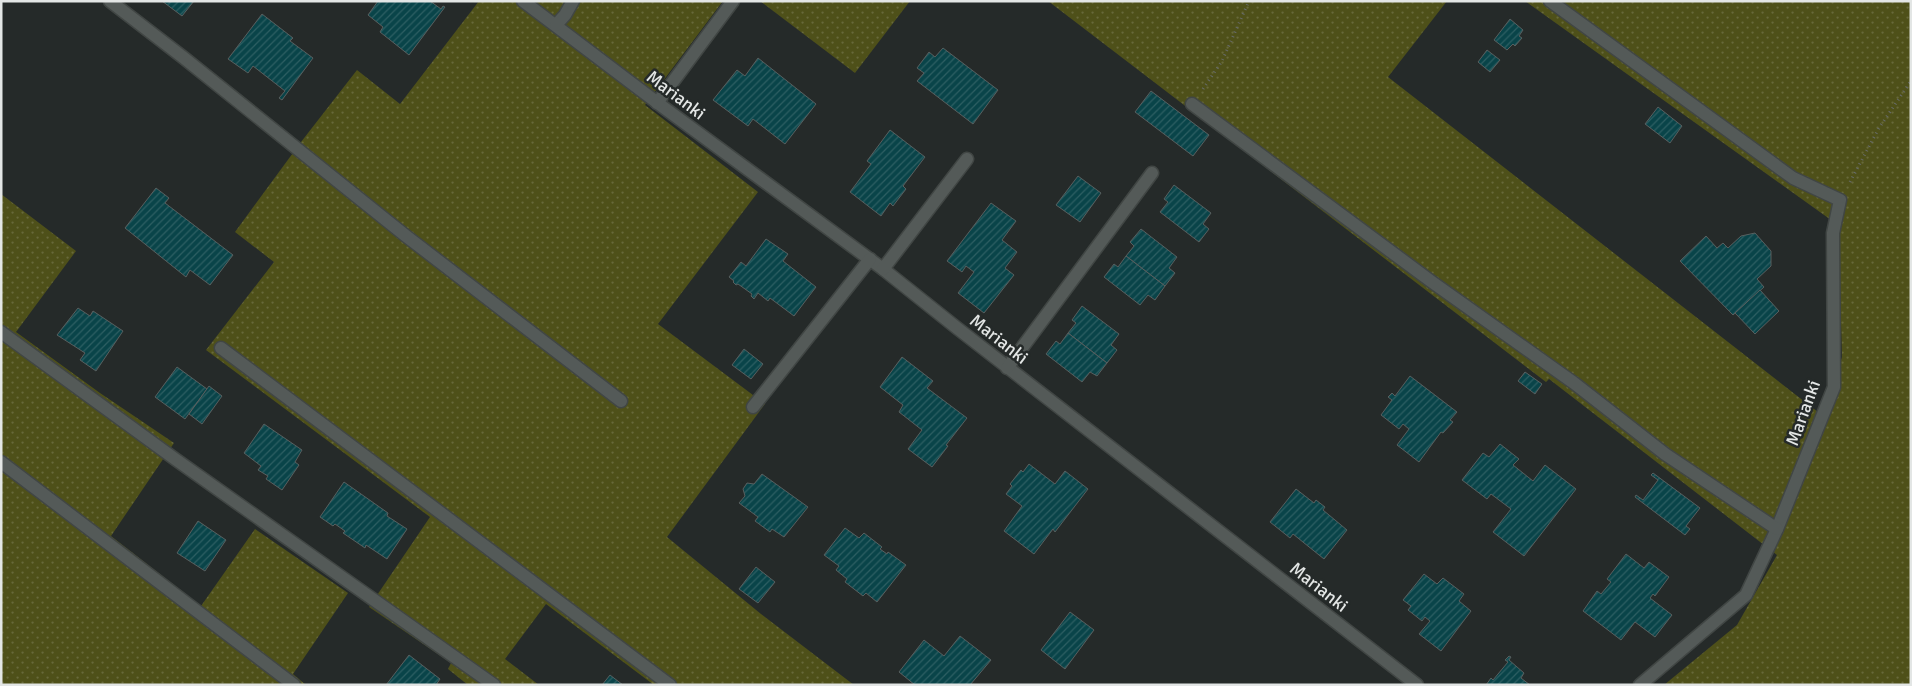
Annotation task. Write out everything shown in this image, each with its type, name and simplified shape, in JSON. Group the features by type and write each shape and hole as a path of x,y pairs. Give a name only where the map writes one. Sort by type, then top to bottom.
{"lane":[{"path":"110,1 414,242 622,401"},
{"name":"Marianki","path":"524,1 657,103 870,258 1007,368 1417,685"},
{"path":"556,26 566,15 573,1"},
{"path":"657,103 733,1"},
{"path":"1550,1 1792,178 1840,200"},
{"path":"1192,104 1432,282 1574,383 1665,454 1776,529"},
{"path":"883,269 967,158"},
{"path":"1007,368 1152,173"},
{"name":"Marianki","path":"1640,685 1746,595 1776,529 1834,387 1833,233 1840,200"},
{"path":"753,407 870,258"},
{"path":"1,332 494,685"},
{"path":"221,348 670,685"},
{"path":"1,462 294,685"}],"path":[{"path":"1192,104 1222,61 1249,1"},
{"path":"1840,200 1879,128 1911,81"}],"shaded area":[{"path":"479,1 723,1 645,105 758,192 658,324 765,404 667,537 761,614 854,685 654,685 546,604 505,659 539,685 468,685 448,669 451,663 369,607 430,517 206,350 274,262 235,232 357,70 400,104"},
{"path":"760,1 910,1 855,73"},
{"path":"1048,1 1447,1 1388,77 1823,416 1842,357 1838,225 1525,1 1911,1 1911,685 1664,685 1737,625 1777,555 1549,379 1546,382"},
{"path":"1,194 76,251 16,332 100,393 174,443 111,536 201,606 255,529 348,593 293,674 306,685 1,685"}],"building":[{"path":"162,1 194,1 182,16"},
{"path":"378,1 430,1 441,9 443,6 445,7 409,55 380,32 383,27 368,15"},
{"path":"262,14 293,38 290,41 313,58 282,100 279,98 285,91 253,66 248,73 228,59"},
{"path":"1510,19 1523,30 1519,36 1522,38 1515,46 1513,44 1507,50 1494,40"},
{"path":"943,48 998,90 973,124 917,81 924,73 917,68 929,52 935,57"},
{"path":"1487,50 1500,60 1490,72 1478,62"},
{"path":"758,58 816,104 785,144 753,119 748,126 713,100 737,70 745,76"},
{"path":"1151,91 1209,135 1193,156 1135,112"},
{"path":"1658,107 1682,126 1670,143 1645,124"},
{"path":"890,130 925,157 903,186 906,189 893,206 890,203 881,216 850,192 871,164 867,161"},
{"path":"1078,176 1101,193 1080,222 1056,205"},
{"path":"1174,185 1211,213 1203,224 1209,229 1199,242 1160,212 1168,202 1164,199"},
{"path":"156,188 169,198 165,203 233,255 210,285 190,270 186,277 125,228"},
{"path":"991,203 1016,221 1002,240 1017,252 1005,268 1014,275 984,313 958,293 974,272 966,266 962,272 947,261"},
{"path":"1141,229 1177,257 1169,268 1175,273 1165,286 1126,256 1134,246 1130,242"},
{"path":"1755,233 1771,251 1771,266 1757,279 1764,287 1733,315 1680,261 1706,236 1717,248 1723,243 1728,248 1741,236"},
{"path":"766,239 788,254 783,261 816,287 794,316 770,298 768,301 758,293 754,299 751,296 752,294 738,284 736,285 729,277 741,262 746,266"},
{"path":"1126,256 1165,286 1155,300 1148,295 1140,305 1104,277 1114,264 1118,267"},
{"path":"1760,290 1779,311 1755,334 1735,313"},
{"path":"1082,306 1119,334 1111,345 1117,350 1107,363 1068,333 1076,323 1072,320"},
{"path":"78,308 90,316 93,311 123,331 96,371 80,360 85,353 57,335"},
{"path":"1068,333 1107,363 1097,376 1090,372 1082,382 1046,354 1056,341 1060,344"},
{"path":"744,349 763,364 751,379 732,365"},
{"path":"902,357 933,381 927,388 967,418 932,467 908,449 922,430 899,412 903,405 880,387"},
{"path":"177,367 207,389 185,419 155,397"},
{"path":"1525,372 1542,384 1535,394 1518,381"},
{"path":"1410,376 1457,412 1450,420 1453,422 1443,433 1441,432 1419,462 1397,445 1409,429 1403,424 1399,429 1381,415 1392,400 1388,397 1392,393 1395,396"},
{"path":"209,386 222,396 202,424 189,414"},
{"path":"264,424 302,450 295,462 299,465 282,490 266,479 268,476 258,470 261,466 244,453"},
{"path":"1500,444 1519,459 1513,465 1533,481 1545,465 1576,489 1524,556 1493,532 1511,509 1491,494 1487,499 1462,480 1483,453 1489,457"},
{"path":"1029,464 1055,484 1065,471 1088,489 1055,532 1053,529 1034,554 1004,531 1022,506 1006,494 1012,486 1010,484 1021,470 1023,472"},
{"path":"1653,473 1700,508 1686,526 1690,529 1685,535 1635,497 1636,495 1643,500 1658,480 1651,475"},
{"path":"762,474 808,507 784,537 772,529 770,532 755,521 758,517 739,503 745,496 743,489 747,483 754,484"},
{"path":"344,482 388,513 387,516 407,529 387,559 366,545 365,548 343,533 345,531 335,524 333,526 320,517"},
{"path":"1296,489 1314,503 1316,500 1325,507 1323,510 1347,530 1324,559 1293,534 1290,538 1270,522"},
{"path":"198,521 226,540 205,571 177,553"},
{"path":"845,528 859,538 864,533 882,547 880,549 887,554 888,552 906,565 877,602 866,593 863,596 845,582 847,579 836,570 839,566 824,555"},
{"path":"1626,554 1644,568 1649,562 1669,577 1655,596 1653,594 1650,598 1672,615 1655,637 1635,622 1621,640 1583,611 1597,591 1601,594 1611,582 1607,579"},
{"path":"756,567 775,582 758,603 739,589"},
{"path":"1424,574 1437,584 1443,578 1464,594 1459,601 1471,611 1441,651 1419,634 1430,621 1425,617 1422,621 1408,610 1411,606 1403,600"},
{"path":"1070,612 1094,630 1065,669 1041,650"},
{"path":"960,636 991,660 970,685 915,685 899,672 924,640 944,656"},
{"path":"409,655 440,679 436,685 386,685"},
{"path":"1509,656 1511,657 1509,660 1524,673 1521,678 1530,685 1486,685 1491,678 1493,680 1508,662 1505,660"},
{"path":"610,675 623,685 602,685"}]}
